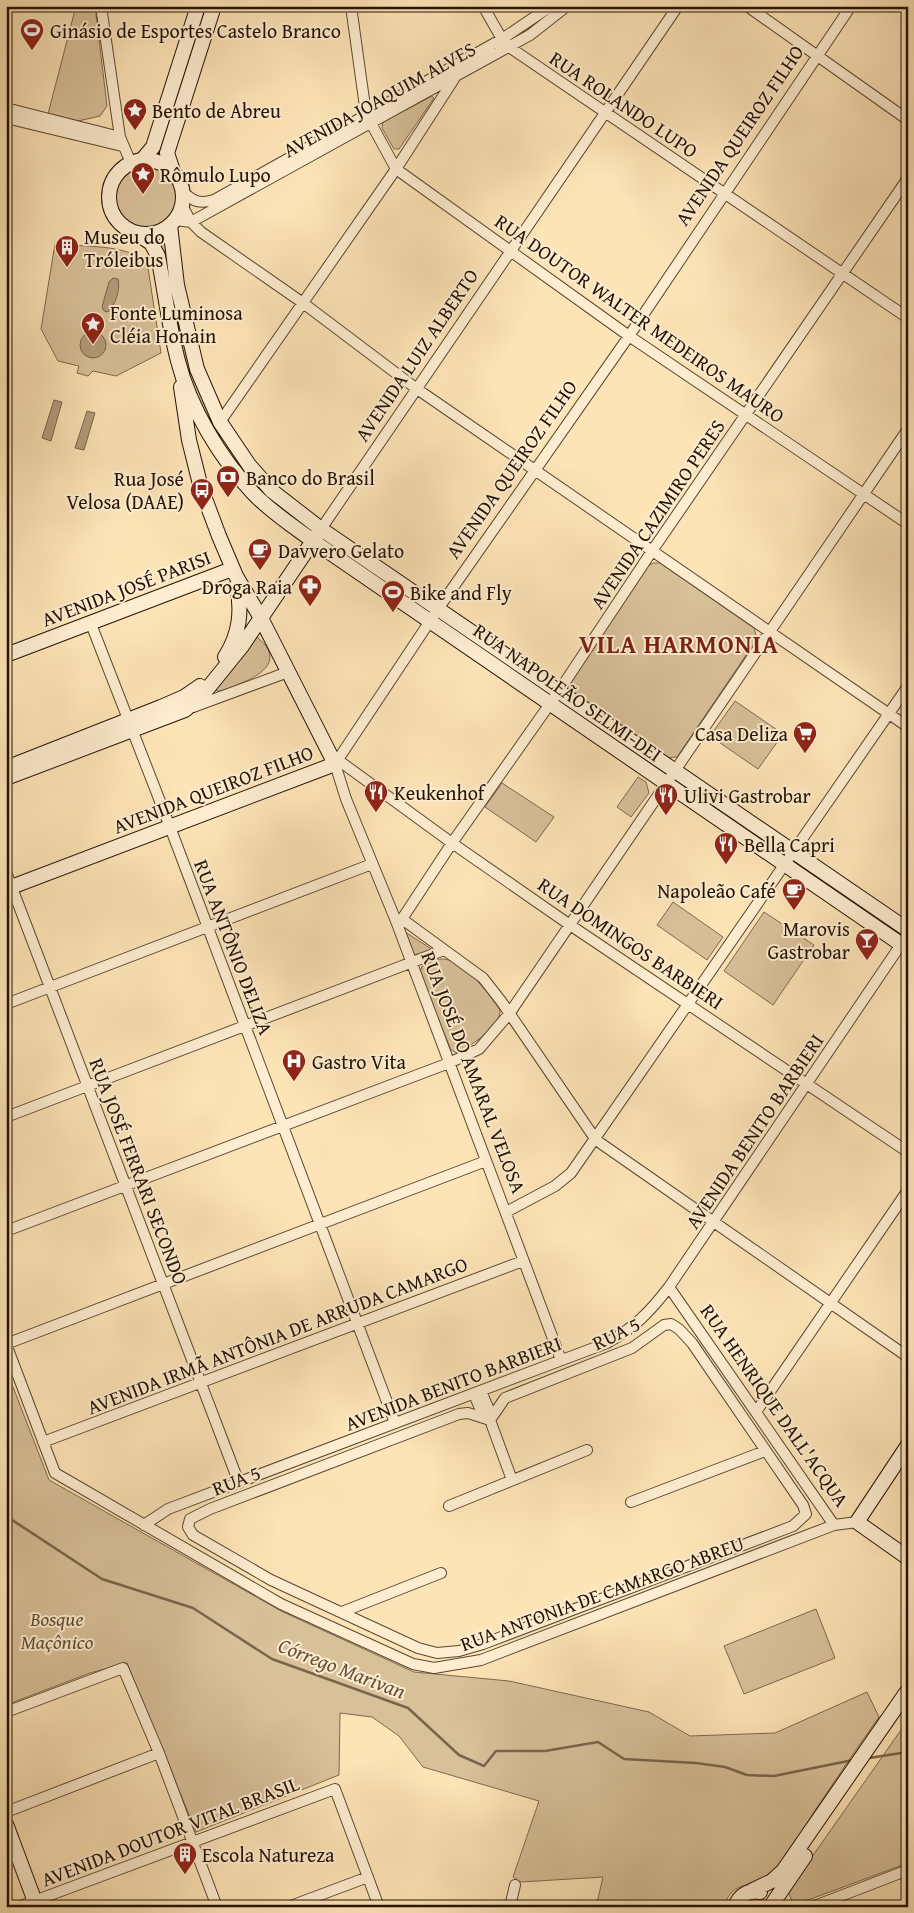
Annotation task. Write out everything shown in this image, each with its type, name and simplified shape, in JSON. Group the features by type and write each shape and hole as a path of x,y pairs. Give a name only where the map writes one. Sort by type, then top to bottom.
{"main road":[{"path":"198,6 153,147 137,162 121,169 114,178 110,189 109,201 112,212 118,222 136,233 158,232 173,222 182,198 179,181 172,171 168,153 214,6"},
{"path":"137,162 153,161 172,171"},
{"name":"RUA NAPOLEÃO SELMI-DEI","path":"173,222 178,285 197,369 220,422 249,465 272,491 317,535 430,621 784,864 906,939"},
{"name":"RUA NAPOLEÃO SELMI-DEI","path":"136,233 151,243 158,256 178,362 191,397 214,440 232,467 266,505 438,609 559,691 792,852 906,939"},
{"name":"RUA JOSÉ DO AMARAL VELOSA","path":"178,362 189,440 200,488 234,573 260,618 336,762"},
{"name":"AVENIDA LUIZ ALBERTO","path":"6,768 131,725 184,710 212,684 242,646 317,535"},
{"name":"RUA JOSÉ DO AMARAL VELOSA","path":"234,573 240,611"},
{"name":"AVENIDA JOSÉ PARISI","path":"6,655 234,573"},
{"name":"AVENIDA LUIZ ALBERTO","path":"6,778 131,725 184,697 218,669 232,648 240,611"},
{"name":"AVENIDA QUEIROZ FILHO","path":"9,888 336,762"},
{"path":"856,1522 908,1445"},
{"name":"RUA HENRIQUE DALL'ACQUA","path":"856,1522 908,1558"},
{"path":"751,1891 764,1894 774,1906 854,1777 893,1719 908,1690"},
{"path":"893,1719 908,1705"},
{"path":"735,1907 740,1898 772,1881 783,1871 854,1777"},
{"path":"6,1824 36,1904"}],"street":[{"path":"101,6 121,141 137,162"},
{"path":"351,6 369,119"},
{"name":"RUA ROLANDO LUPO","path":"483,6 502,39 509,47 908,318"},
{"name":"AVENIDA JOAQUIM ALVES","path":"191,222 369,119 502,39 551,6"},
{"name":"AVENIDA JOAQUIM ALVES","path":"182,198 203,204 214,200 369,119 454,78 530,35 567,6"},
{"name":"AVENIDA LUIZ ALBERTO","path":"317,535 678,6"},
{"path":"747,6 908,120"},
{"name":"AVENIDA QUEIROZ FILHO","path":"336,762 438,609 629,336 724,192 851,6"},
{"path":"220,422 396,169 454,78"},
{"path":"6,108 121,141"},
{"path":"6,118 121,141"},
{"name":"RUA DOUTOR WALTER MEDEIROS MAURO","path":"369,119 396,169 629,336 746,413 908,524"},
{"name":"AVENIDA CAZIMIRO PERES","path":"399,920 559,691 652,551 908,178"},
{"path":"182,198 191,222 201,232 303,303 417,389 770,630 908,727"},
{"path":"173,222 191,222"},
{"path":"6,1231 449,1063 480,1049 510,1014 908,430"},
{"name":"RUA ANTÔNIO DELIZA","path":"91,624 170,827 395,1423"},
{"path":"184,710 288,672"},
{"path":"506,1212 555,1186 571,1173 596,1140 792,852 908,686"},
{"name":"RUA DOMINGOS BARBIERI","path":"336,762 570,925 689,1003 908,1152"},
{"name":"RUA JOSÉ DO AMARAL VELOSA","path":"336,762 346,799 372,864 399,920 412,963 561,1360"},
{"path":"346,799 354,773"},
{"path":"6,1004 372,864"},
{"name":"RUA JOSÉ FERRARI SECONDO","path":"6,872 9,888 50,987 239,1483"},
{"path":"399,920 483,978 510,1014 596,1140 713,1224 908,1357"},
{"name":"AVENIDA BENITO BARBIERI","path":"144,1525 168,1509 607,1343 633,1328 650,1312 713,1224 906,939"},
{"path":"6,1117 444,950"},
{"path":"6,1344 486,1161"},
{"path":"756,1412 908,1190"},
{"name":"AVENIDA IRMÃ ANTÔNIA DE ARRUDA CAMARGO","path":"43,1442 523,1261"},
{"name":"RUA HENRIQUE DALL'ACQUA","path":"669,1286 834,1525 856,1522"},
{"name":"RUA 5","path":"671,1324 692,1342 803,1505 806,1514 794,1526 458,1651 437,1653 418,1648 271,1580 193,1535 188,1527 190,1519 210,1509 459,1414 468,1413 489,1419 505,1398 632,1348 664,1325 671,1324"},
{"name":"RUA ANTONIA DE CAMARGO ABREU","path":"6,1344 55,1472 281,1604 413,1664 434,1668 481,1660 834,1525"},
{"path":"477,1392 512,1480"},
{"path":"448,1506 587,1450"},
{"path":"631,1502 765,1451"},
{"path":"342,1612 441,1573"},
{"path":"370,1601 365,1609 366,1619 372,1626"},
{"path":"6,1712 123,1668 159,1753 217,1907"},
{"path":"6,1812 159,1753"},
{"name":"AVENIDA DOUTOR VITAL BRASIL","path":"18,1907 36,1904 193,1841 334,1789 368,1877"},
{"path":"812,1907 908,1870"},
{"path":"288,1907 368,1877 379,1907"},
{"path":"510,1907 515,1885"}],"green space":[{"path":"76,6 95,6 107,106 100,116 78,121 48,114"},
{"path":"201,6 209,6 161,155 157,154 158,150"},
{"path":"432,96 434,98 399,149 394,149 382,128 383,122"},
{"path":"146,168 163,173 171,181 176,198 171,215 163,223 146,228 129,223 121,215 116,198 121,181 129,173"},
{"path":"160,240 167,244 206,404 308,525 308,529 264,500 216,436 188,378 174,322"},
{"path":"55,244 115,249 147,261 161,353 116,376 93,371 88,376 77,373 79,366 58,361 41,329"},
{"path":"653,563 660,563 754,628 757,639 677,757 666,758 570,693 569,683 648,566"},
{"path":"257,637 265,645 269,653 270,660 267,666 248,680 228,689 217,691 215,688 252,639"},
{"path":"562,701 663,770 661,772 560,704"},
{"path":"735,701 783,734 758,769 710,736"},
{"path":"638,777 646,782 649,793 631,817 617,807"},
{"path":"681,781 782,851 780,854 678,783"},
{"path":"502,783 554,817 536,842 485,807"},
{"path":"800,862 899,929 899,934 895,935 797,867 796,863"},
{"path":"673,902 723,937 707,960 657,925"},
{"path":"764,912 814,945 773,1005 724,971"},
{"path":"405,932 430,948 431,950 414,955"},
{"path":"440,959 448,960 466,970 482,986 500,1010 496,1023 484,1035 457,1053 451,1050 420,973 422,966"},
{"name":"Bosque Maçônico","path":"6,1369 49,1480 283,1612 414,1672 509,1681 649,1712 690,1736 775,1733 867,1692 879,1717 853,1753 780,1866 760,1881 739,1887 733,1891 724,1907 596,1907 603,1877 521,1882 513,1877 539,1801 423,1767 399,1736 372,1717 340,1713 339,1775 196,1832 127,1663 90,1673 6,1705"},
{"path":"816,1609 835,1658 744,1694 724,1646"},
{"path":"908,1720 908,1863 800,1903 792,1901 788,1891"},
{"path":"747,1898 762,1898 769,1907 740,1907"}],"shaded area":[{"path":"113,278 118,279 118,292 113,306 108,312 104,311 102,307 109,282"},
{"name":"Fonte Luminosa Cléia Honain","path":"93,332 102,336 106,345 102,354 93,358 84,354 80,345 84,336"},
{"path":"54,400 62,402 51,441 42,438"},
{"path":"87,411 95,413 84,450 75,448"}],"waterway":[{"name":"Córrego Marivan","path":"6,1516 102,1579 193,1608 272,1659 408,1708 459,1755 484,1766 496,1751 545,1751 598,1742 624,1759 696,1763 725,1767 747,1775 774,1776 853,1760"},
{"name":"Córrego Marivan","path":"869,1758 908,1752"}],"place":[{"name":"Ginásio de Esportes Castelo Branco","path":"32,51"},
{"name":"Bento de Abreu","path":"135,131"},
{"name":"Rômulo Lupo","path":"143,195"},
{"name":"Museu do Tróleibus","path":"67,268"},
{"name":"Fonte Luminosa Cléia Honain","path":"93,345"},
{"name":"Banco do Brasil","path":"228,498"},
{"name":"Rua José Velosa (DAAE)","path":"202,511"},
{"name":"Davvero Gelato","path":"260,571"},
{"name":"Droga Raia","path":"310,607"},
{"name":"Bike and Fly","path":"393,613"},
{"name":"Casa Deliza","path":"805,754"},
{"name":"Keukenhof","path":"376,813"},
{"name":"Ulivi Gastrobar","path":"666,816"},
{"name":"Bella Capri","path":"726,865"},
{"name":"Napoleão Café","path":"794,911"},
{"name":"Marovis Gastrobar","path":"867,961"},
{"name":"Gastro Vita","path":"294,1082"},
{"name":"Escola Natureza","path":"185,1875"}],"district":[{"name":"VILA HARMONIA","path":"679,644"}]}
